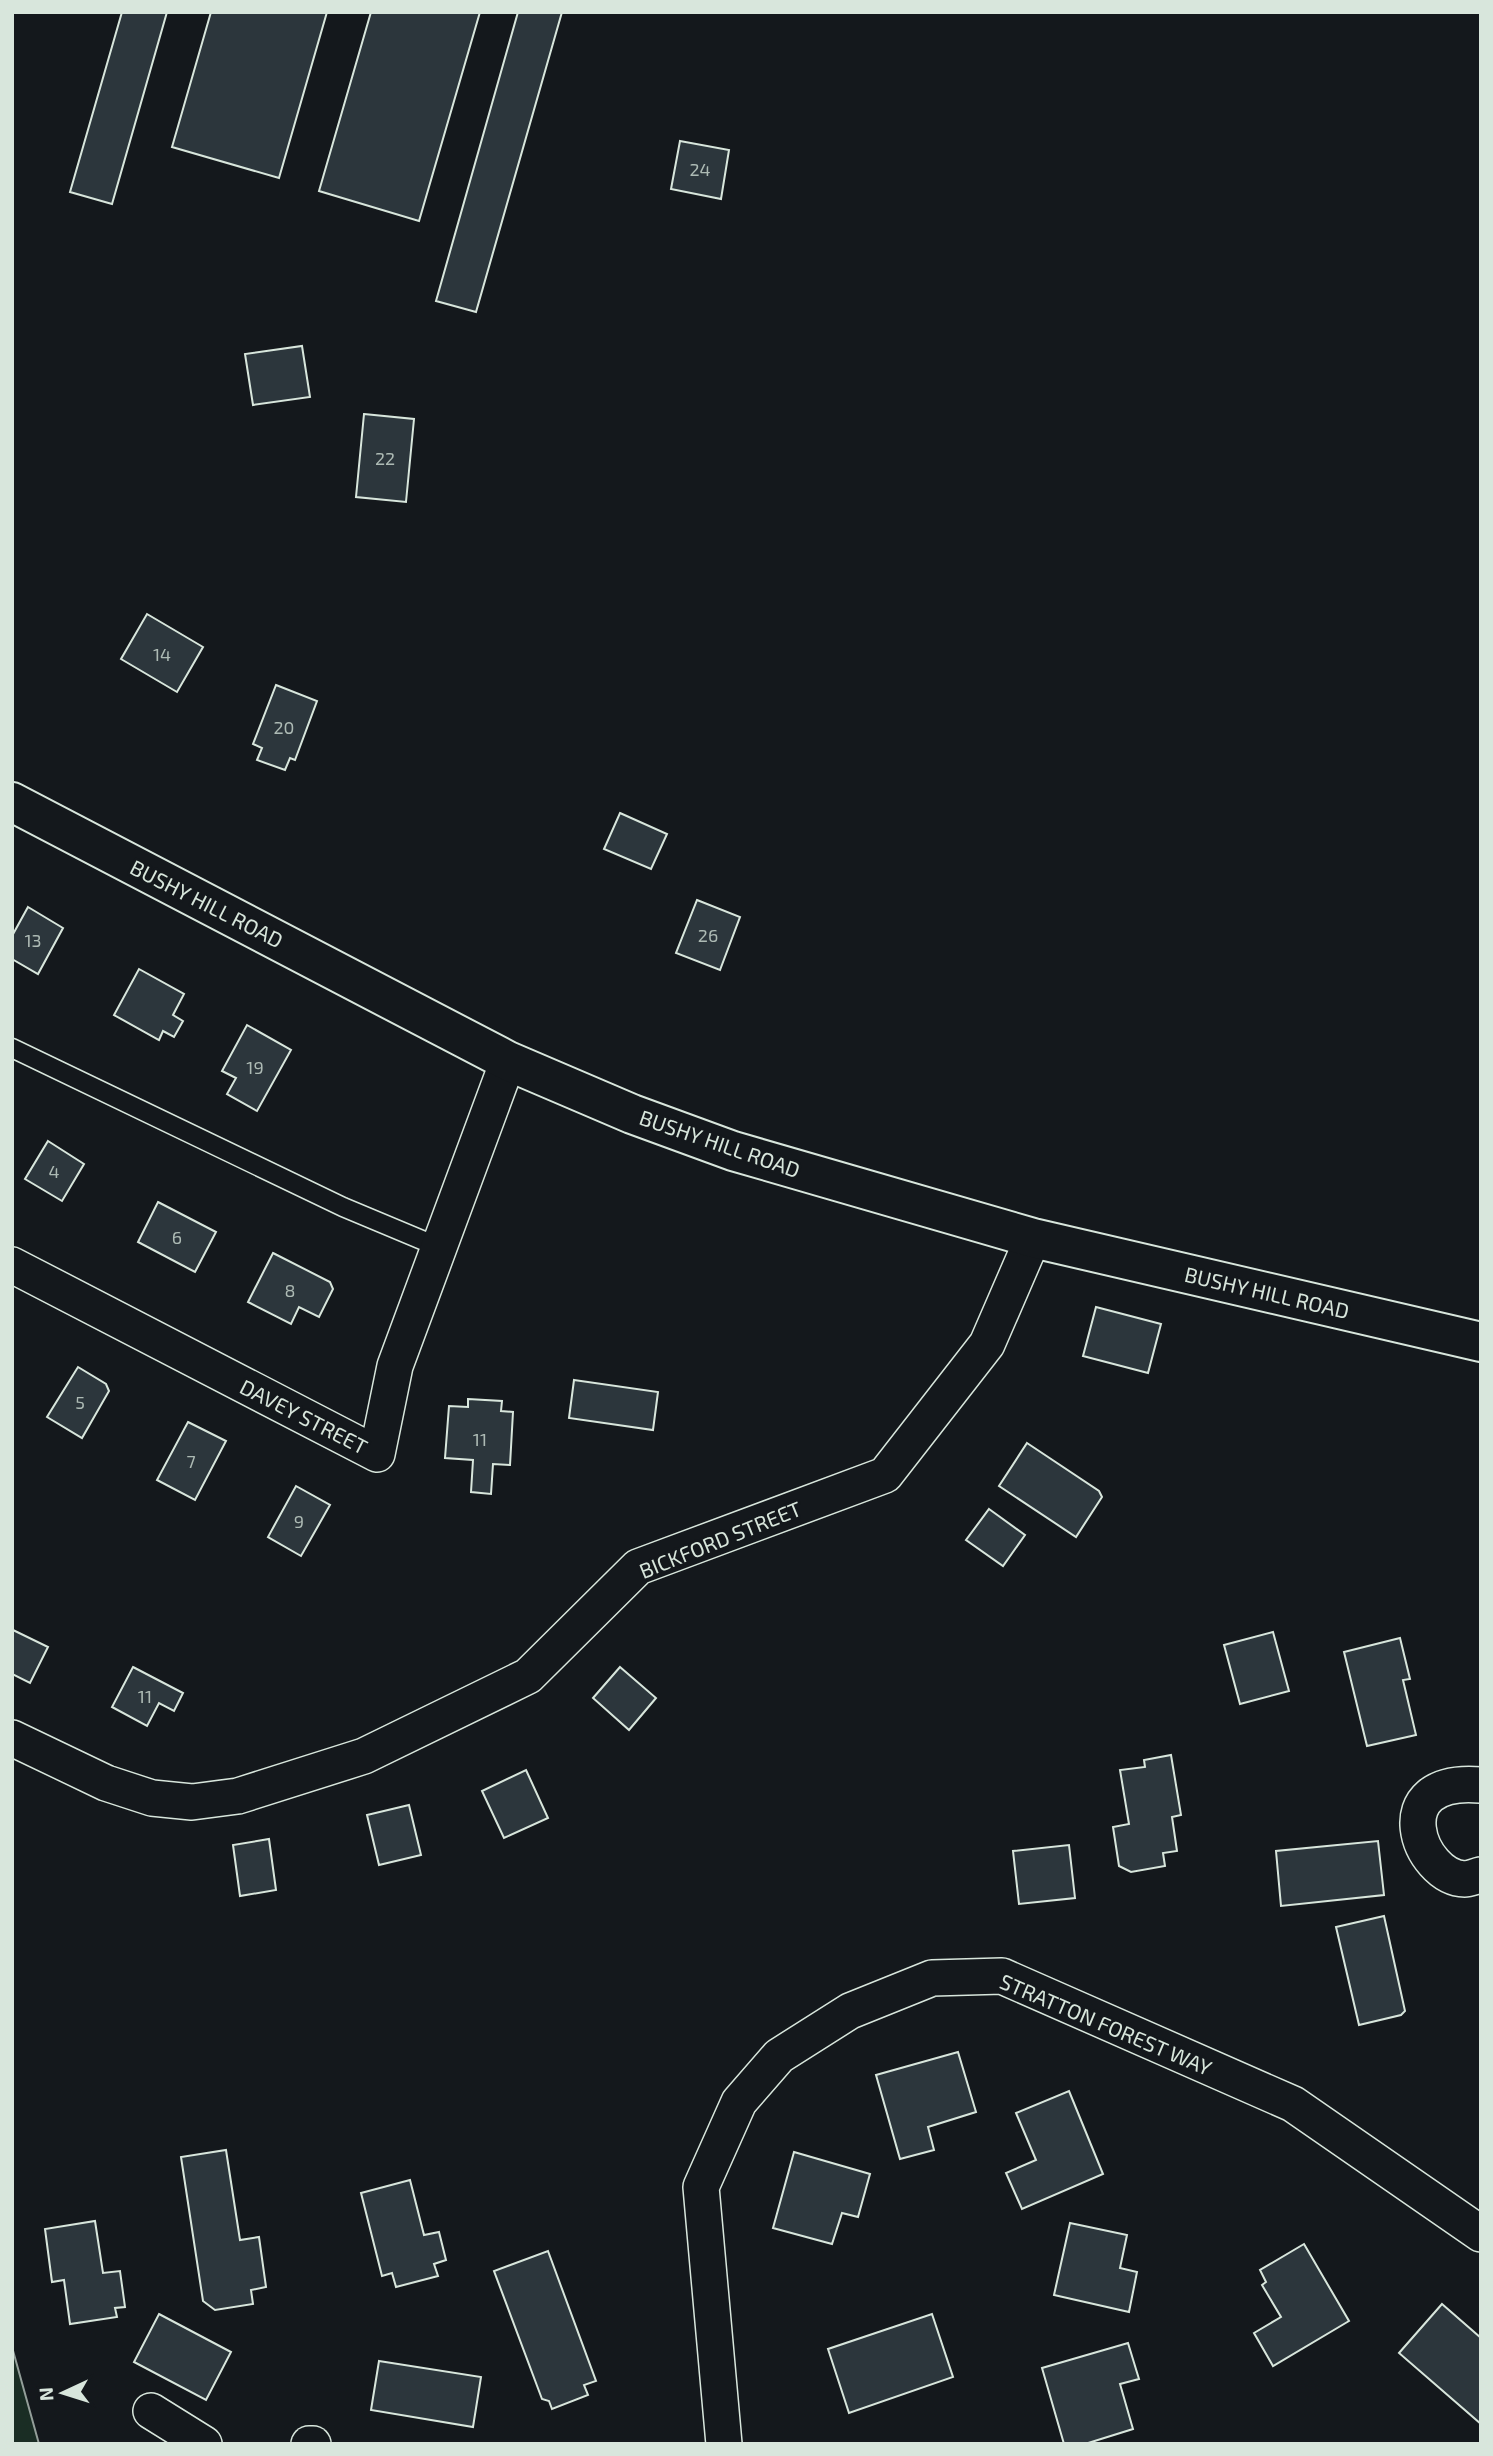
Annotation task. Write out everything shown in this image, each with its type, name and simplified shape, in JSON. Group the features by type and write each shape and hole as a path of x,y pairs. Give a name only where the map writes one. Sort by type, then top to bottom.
{"main road":[{"name":"BUSHY HILL ROAD","path":"12,802 508,1061 632,1114 733,1151 1033,1238 1481,1342"}],"street":[{"name":"DAVEY STREET","path":"12,1265 377,1454 395,1366 426,1279 441,1248 508,1061"},
{"name":"BICKFORD STREET","path":"12,1738 106,1783 152,1798 192,1802 238,1796 364,1756 528,1676 638,1567 885,1475 987,1344 1033,1238"},
{"path":"1481,1785 1457,1783 1431,1792 1417,1812 1418,1830 1424,1848 1442,1869 1464,1879 1481,1875"},
{"name":"STRATTON FOREST WAY","path":"724,2444 701,2187 739,2102 779,2056 850,2011 932,1978 1002,1976 1293,2104 1478,2227"},
{"path":"151,2411 204,2444"}],"lane":[{"path":"12,1048 343,1207 441,1248"}],"green space":[{"path":"12,2347 39,2444 12,2444"}],"building":[{"path":"122,12 167,12 112,204 70,192"},
{"path":"211,12 327,12 279,178 172,147"},
{"path":"371,12 480,12 419,221 319,191"},
{"path":"518,12 562,12 476,312 436,301"},
{"path":"680,141 729,150 721,199 671,189"},
{"path":"302,346 310,397 253,405 245,354"},
{"path":"364,414 414,419 406,502 356,497"},
{"path":"147,614 203,647 177,692 121,659"},
{"path":"276,685 317,701 295,760 290,758 285,770 257,760 262,748 253,744"},
{"path":"620,813 667,834 651,869 604,849"},
{"path":"697,900 740,917 720,970 676,953"},
{"path":"28,907 63,928 38,974 12,959 12,936"},
{"path":"139,969 184,994 173,1015 183,1021 174,1037 163,1031 159,1040 114,1015"},
{"path":"247,1025 291,1050 257,1111 227,1094 236,1078 222,1071"},
{"path":"48,1141 84,1164 62,1201 25,1179"},
{"path":"158,1202 216,1232 195,1272 138,1242"},
{"path":"273,1253 330,1282 333,1289 319,1317 299,1307 291,1324 248,1302"},
{"path":"1096,1307 1161,1324 1148,1373 1083,1356"},
{"path":"78,1367 106,1384 109,1391 82,1438 47,1417"},
{"path":"574,1380 658,1392 653,1430 569,1418"},
{"path":"468,1399 502,1401 501,1411 513,1412 510,1465 493,1464 491,1494 471,1492 473,1460 445,1458 449,1406 468,1407"},
{"path":"188,1422 226,1441 195,1500 157,1480"},
{"path":"1027,1443 1099,1491 1102,1497 1076,1537 999,1486"},
{"path":"296,1486 330,1505 301,1556 268,1537"},
{"path":"989,1509 1025,1535 1003,1566 966,1540"},
{"path":"13,1630 48,1647 30,1683 12,1674"},
{"path":"1273,1632 1289,1691 1240,1704 1224,1645"},
{"path":"1400,1638 1410,1679 1403,1680 1416,1735 1367,1746 1344,1652"},
{"path":"133,1667 183,1693 174,1711 159,1703 147,1726 112,1707"},
{"path":"620,1667 656,1698 629,1730 593,1698"},
{"path":"1171,1755 1181,1815 1172,1817 1177,1851 1163,1853 1165,1866 1131,1872 1119,1866 1113,1827 1129,1824 1120,1770 1145,1767 1144,1760"},
{"path":"526,1770 548,1818 504,1838 482,1791"},
{"path":"409,1805 421,1855 379,1865 367,1815"},
{"path":"269,1839 276,1890 240,1896 233,1845"},
{"path":"1378,1841 1384,1895 1281,1906 1276,1851"},
{"path":"1069,1845 1075,1898 1019,1904 1013,1851"},
{"path":"1384,1916 1405,2011 1401,2015 1359,2025 1336,1927"},
{"path":"958,2052 976,2112 928,2127 934,2150 900,2159 876,2075"},
{"path":"1069,2091 1103,2174 1022,2209 1006,2173 1036,2160 1016,2113"},
{"path":"226,2150 240,2240 259,2237 266,2287 251,2290 253,2304 215,2310 203,2301 181,2157"},
{"path":"794,2152 870,2174 858,2217 842,2213 832,2244 773,2228"},
{"path":"410,2180 424,2235 439,2232 446,2260 434,2264 438,2276 396,2287 392,2273 382,2276 361,2193"},
{"path":"95,2221 103,2273 120,2271 125,2307 115,2308 117,2317 70,2324 64,2280 52,2282 45,2229"},
{"path":"1070,2223 1127,2235 1120,2268 1137,2272 1129,2312 1054,2295"},
{"path":"1304,2244 1349,2321 1273,2366 1254,2333 1281,2317 1262,2285 1266,2282 1260,2270"},
{"path":"548,2251 596,2381 584,2385 588,2395 552,2409 549,2401 542,2399 494,2271"},
{"path":"1442,2304 1481,2338 1481,2424 1399,2353"},
{"path":"159,2314 231,2352 206,2400 134,2362"},
{"path":"932,2314 953,2377 849,2413 828,2349"},
{"path":"1128,2343 1139,2379 1120,2384 1133,2429 1085,2444 1064,2444 1042,2368"},
{"path":"379,2361 481,2377 473,2427 371,2410"}]}
